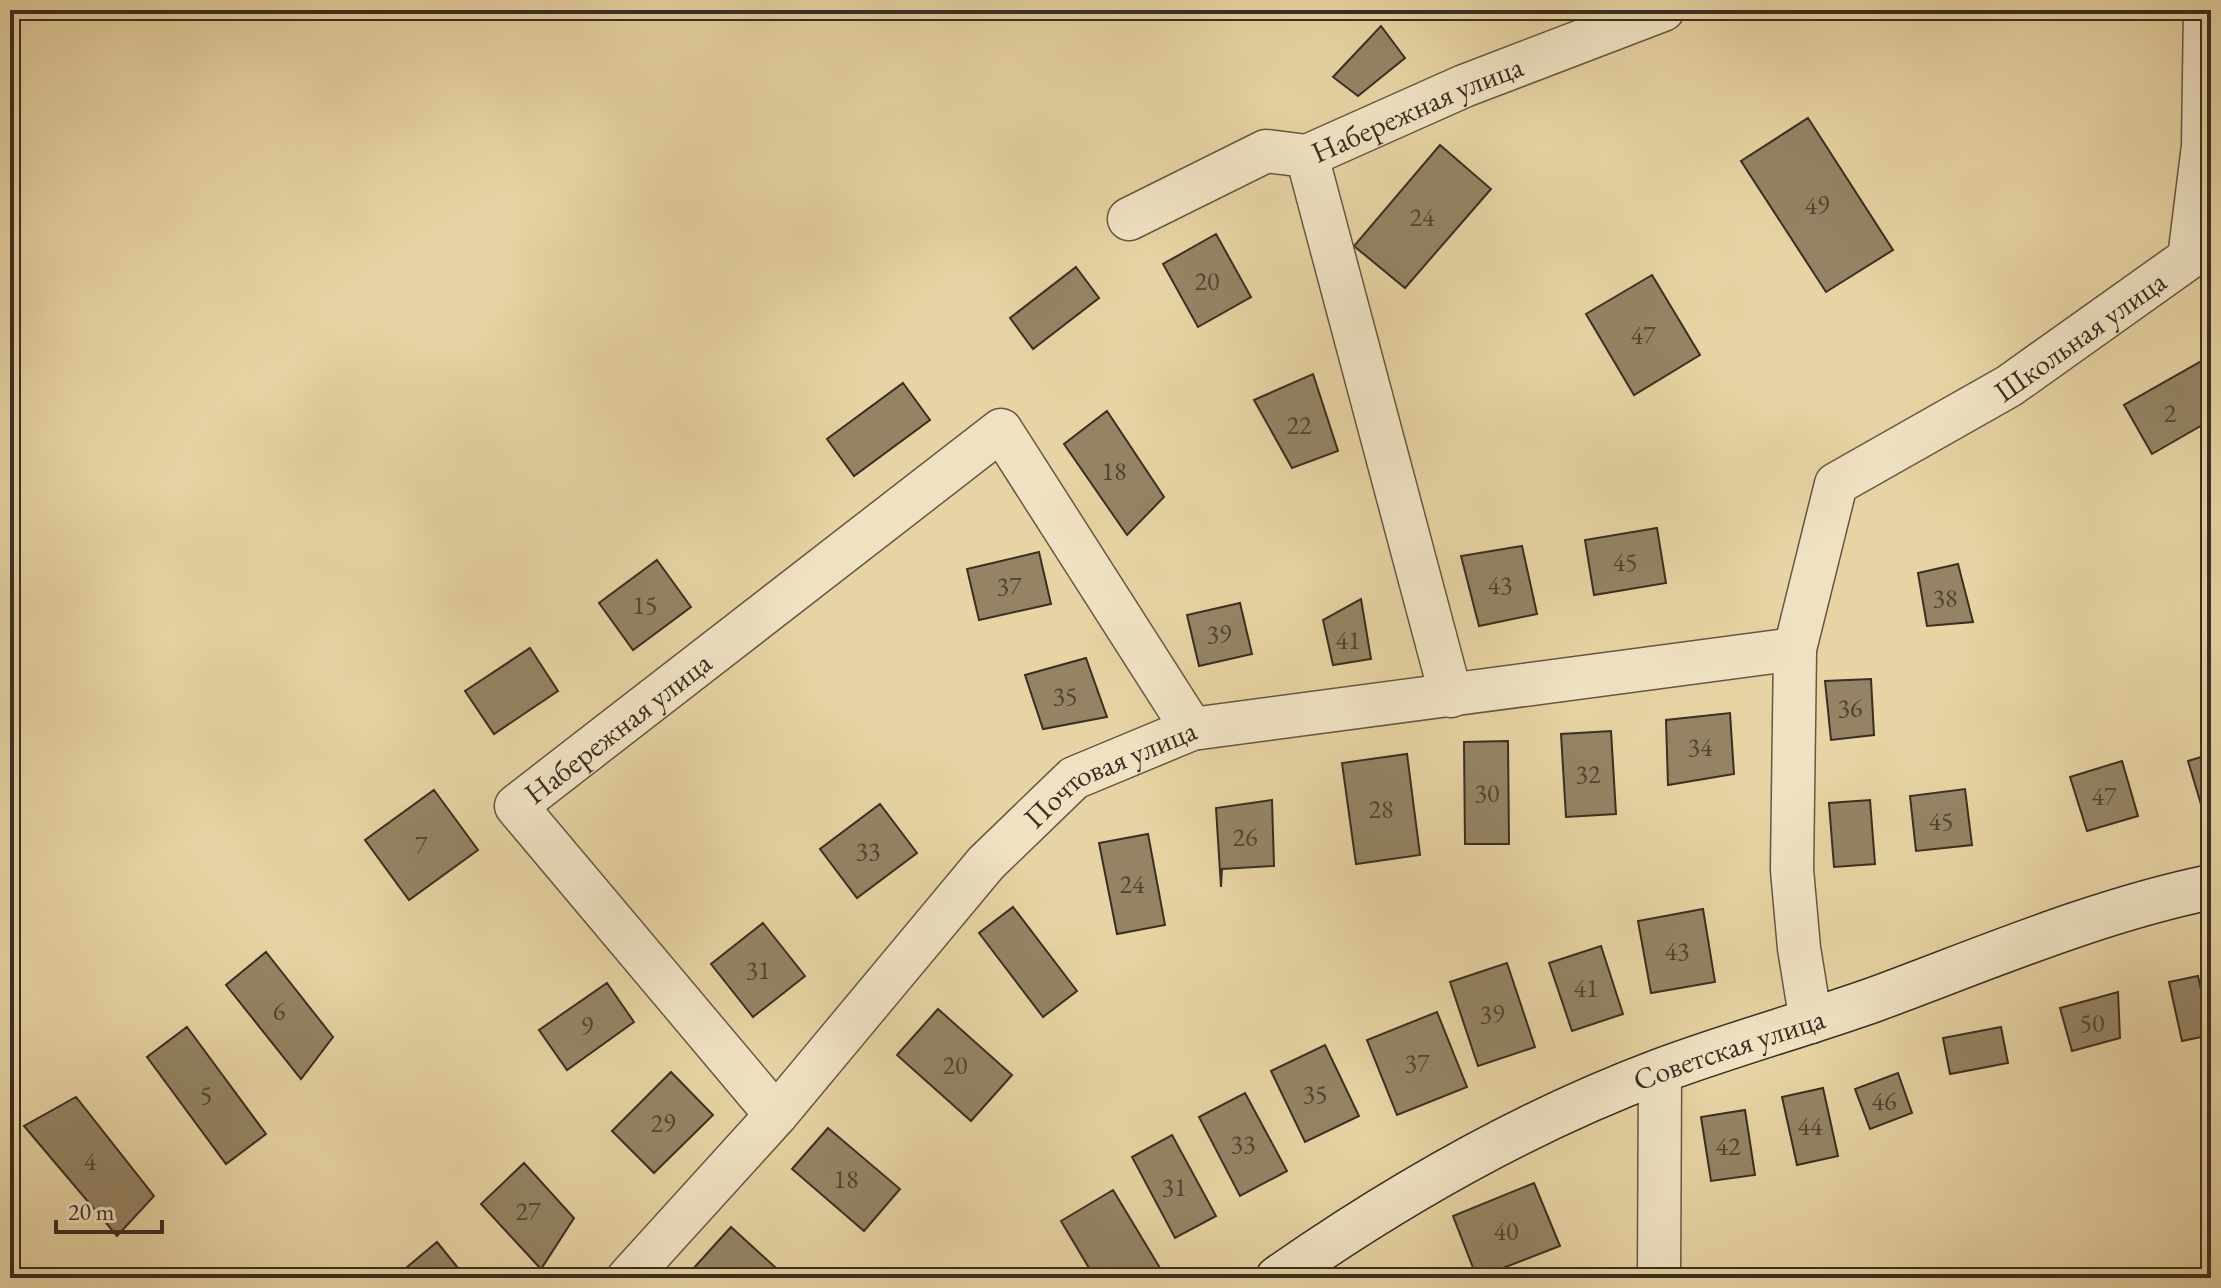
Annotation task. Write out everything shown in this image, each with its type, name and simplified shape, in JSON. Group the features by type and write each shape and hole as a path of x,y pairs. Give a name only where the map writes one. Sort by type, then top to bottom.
{"street":[{"name":"Набережная улица","path":"1129,219 1266,151 1307,156 1464,86 1663,10"},
{"name":"Школьная улица","path":"1795,649 1836,484 2009,386 2189,258 2203,146 2205,10"},
{"path":"1307,156 1451,696"},
{"name":"Набережная улица","path":"776,1115 516,806 1001,430 1192,729"},
{"path":"1795,649 1792,870 1799,948 1811,1022"},
{"name":"Почтовая улица","path":"628,1278 776,1115 986,863 1074,778 1192,729 1795,649"},
{"name":"Советская улица","path":"1278,1278 1369,1215 1536,1123 1660,1071 1811,1022 2144,901 2211,887"},
{"path":"1659,1278 1660,1071"}],"building":[{"path":"1381,26 1405,58 1358,96 1333,77"},
{"path":"1808,118 1893,250 1826,292 1741,161"},
{"path":"1440,145 1491,189 1405,288 1354,246"},
{"path":"1216,234 1251,297 1198,327 1163,264"},
{"path":"1076,267 1099,298 1033,349 1010,318"},
{"path":"1652,275 1700,355 1634,395 1586,314"},
{"path":"2207,358 2211,366 2211,420 2152,454 2124,405"},
{"path":"1313,374 1338,451 1292,468 1254,400"},
{"path":"903,383 930,420 854,476 827,439"},
{"path":"1107,411 1164,497 1127,535 1064,444"},
{"path":"1657,528 1666,583 1594,595 1585,540"},
{"path":"1522,546 1537,614 1479,626 1461,556"},
{"path":"1039,552 1051,604 979,620 967,569"},
{"path":"657,560 691,607 633,650 599,603"},
{"path":"1958,564 1973,622 1927,626 1918,573"},
{"path":"1361,599 1371,659 1333,665 1323,620"},
{"path":"1240,603 1252,654 1199,666 1187,615"},
{"path":"530,648 558,691 494,734 465,691"},
{"path":"1086,658 1107,717 1043,729 1025,675"},
{"path":"1871,679 1874,735 1831,740 1825,681"},
{"path":"1730,713 1734,774 1668,785 1666,720"},
{"path":"1611,731 1616,814 1566,817 1561,734"},
{"path":"1508,741 1509,844 1465,844 1464,742"},
{"path":"1407,754 1420,855 1356,864 1342,763"},
{"path":"2211,754 2211,808 2203,811 2188,761"},
{"path":"2122,761 2138,816 2087,831 2070,777"},
{"path":"1965,789 1972,845 1916,851 1910,796"},
{"path":"434,790 478,850 409,900 365,840"},
{"path":"1272,800 1274,866 1222,869 1221,887 1216,808"},
{"path":"1870,800 1875,864 1834,867 1829,803"},
{"path":"880,804 917,853 857,898 820,849"},
{"path":"1148,834 1165,925 1117,934 1099,843"},
{"path":"1013,907 1077,991 1043,1017 979,933"},
{"path":"1703,909 1715,982 1651,993 1638,921"},
{"path":"763,923 805,976 753,1017 711,964"},
{"path":"1601,946 1623,1014 1572,1031 1549,963"},
{"path":"266,952 333,1037 301,1079 226,985"},
{"path":"1507,963 1535,1047 1478,1066 1450,982"},
{"path":"2198,976 2211,1035 2182,1041 2169,982"},
{"path":"607,983 634,1022 567,1070 539,1030"},
{"path":"2118,992 2120,1038 2072,1051 2060,1008"},
{"path":"938,1009 1012,1075 971,1121 897,1055"},
{"path":"1437,1012 1467,1087 1397,1115 1367,1040"},
{"path":"187,1027 266,1134 226,1164 147,1057"},
{"path":"2001,1027 2008,1063 1950,1074 1943,1038"},
{"path":"1325,1045 1359,1116 1305,1142 1271,1071"},
{"path":"671,1072 713,1115 654,1173 612,1131"},
{"path":"1898,1073 1912,1113 1870,1129 1855,1089"},
{"path":"1823,1088 1838,1156 1797,1165 1782,1097"},
{"path":"1245,1093 1287,1171 1240,1196 1199,1117"},
{"path":"76,1097 154,1196 117,1236 24,1126"},
{"path":"1745,1110 1755,1175 1711,1181 1701,1117"},
{"path":"828,1128 900,1189 864,1231 792,1169"},
{"path":"1172,1135 1216,1216 1175,1238 1132,1157"},
{"path":"524,1163 574,1218 541,1269 481,1204"},
{"path":"1534,1183 1560,1246 1477,1278 1453,1216"},
{"path":"1113,1190 1166,1278 1095,1278 1061,1221"},
{"path":"731,1227 787,1278 701,1278 692,1270"},
{"path":"437,1242 466,1278 394,1278"}]}
